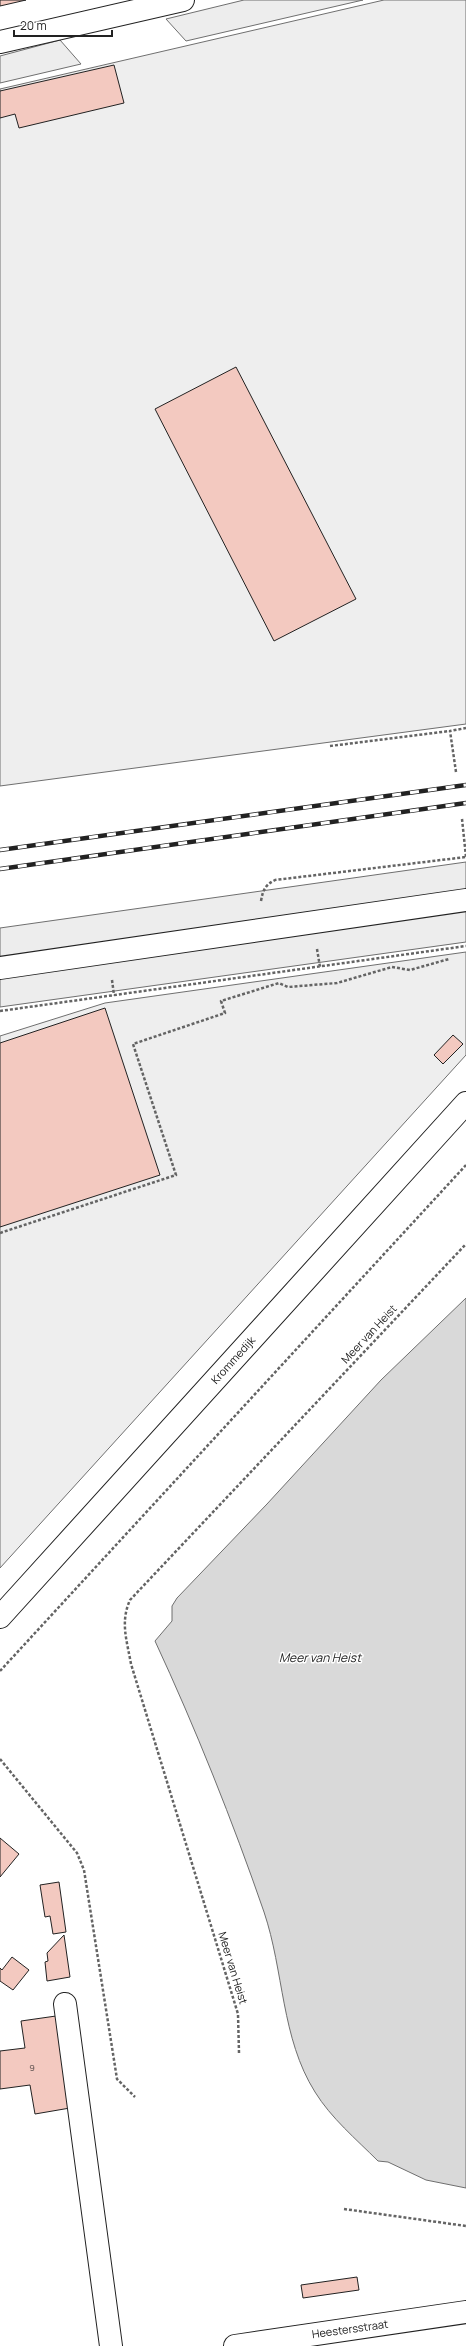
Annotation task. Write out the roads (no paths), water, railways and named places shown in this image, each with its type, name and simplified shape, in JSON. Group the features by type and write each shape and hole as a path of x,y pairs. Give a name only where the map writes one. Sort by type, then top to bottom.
{"street":[{"path":"0,42 183,0"},
{"path":"0,968 466,900"},
{"name":"Krommedijk","path":"0,1617 466,1103"},
{"path":"65,2004 111,2346"},
{"name":"Heestersstraat","path":"235,2346 466,2312"}],"water":[{"name":"Meer van Heist","path":"466,1298 466,2188 426,2180 388,2162 378,2161 328,2111 315,2092 304,2071 289,2027 271,1934 252,1878 199,1741 155,1641 172,1621 172,1606 177,1598 267,1504 381,1380"}],"railway":[{"path":"0,850 466,785"},
{"path":"0,869 466,803"}]}
